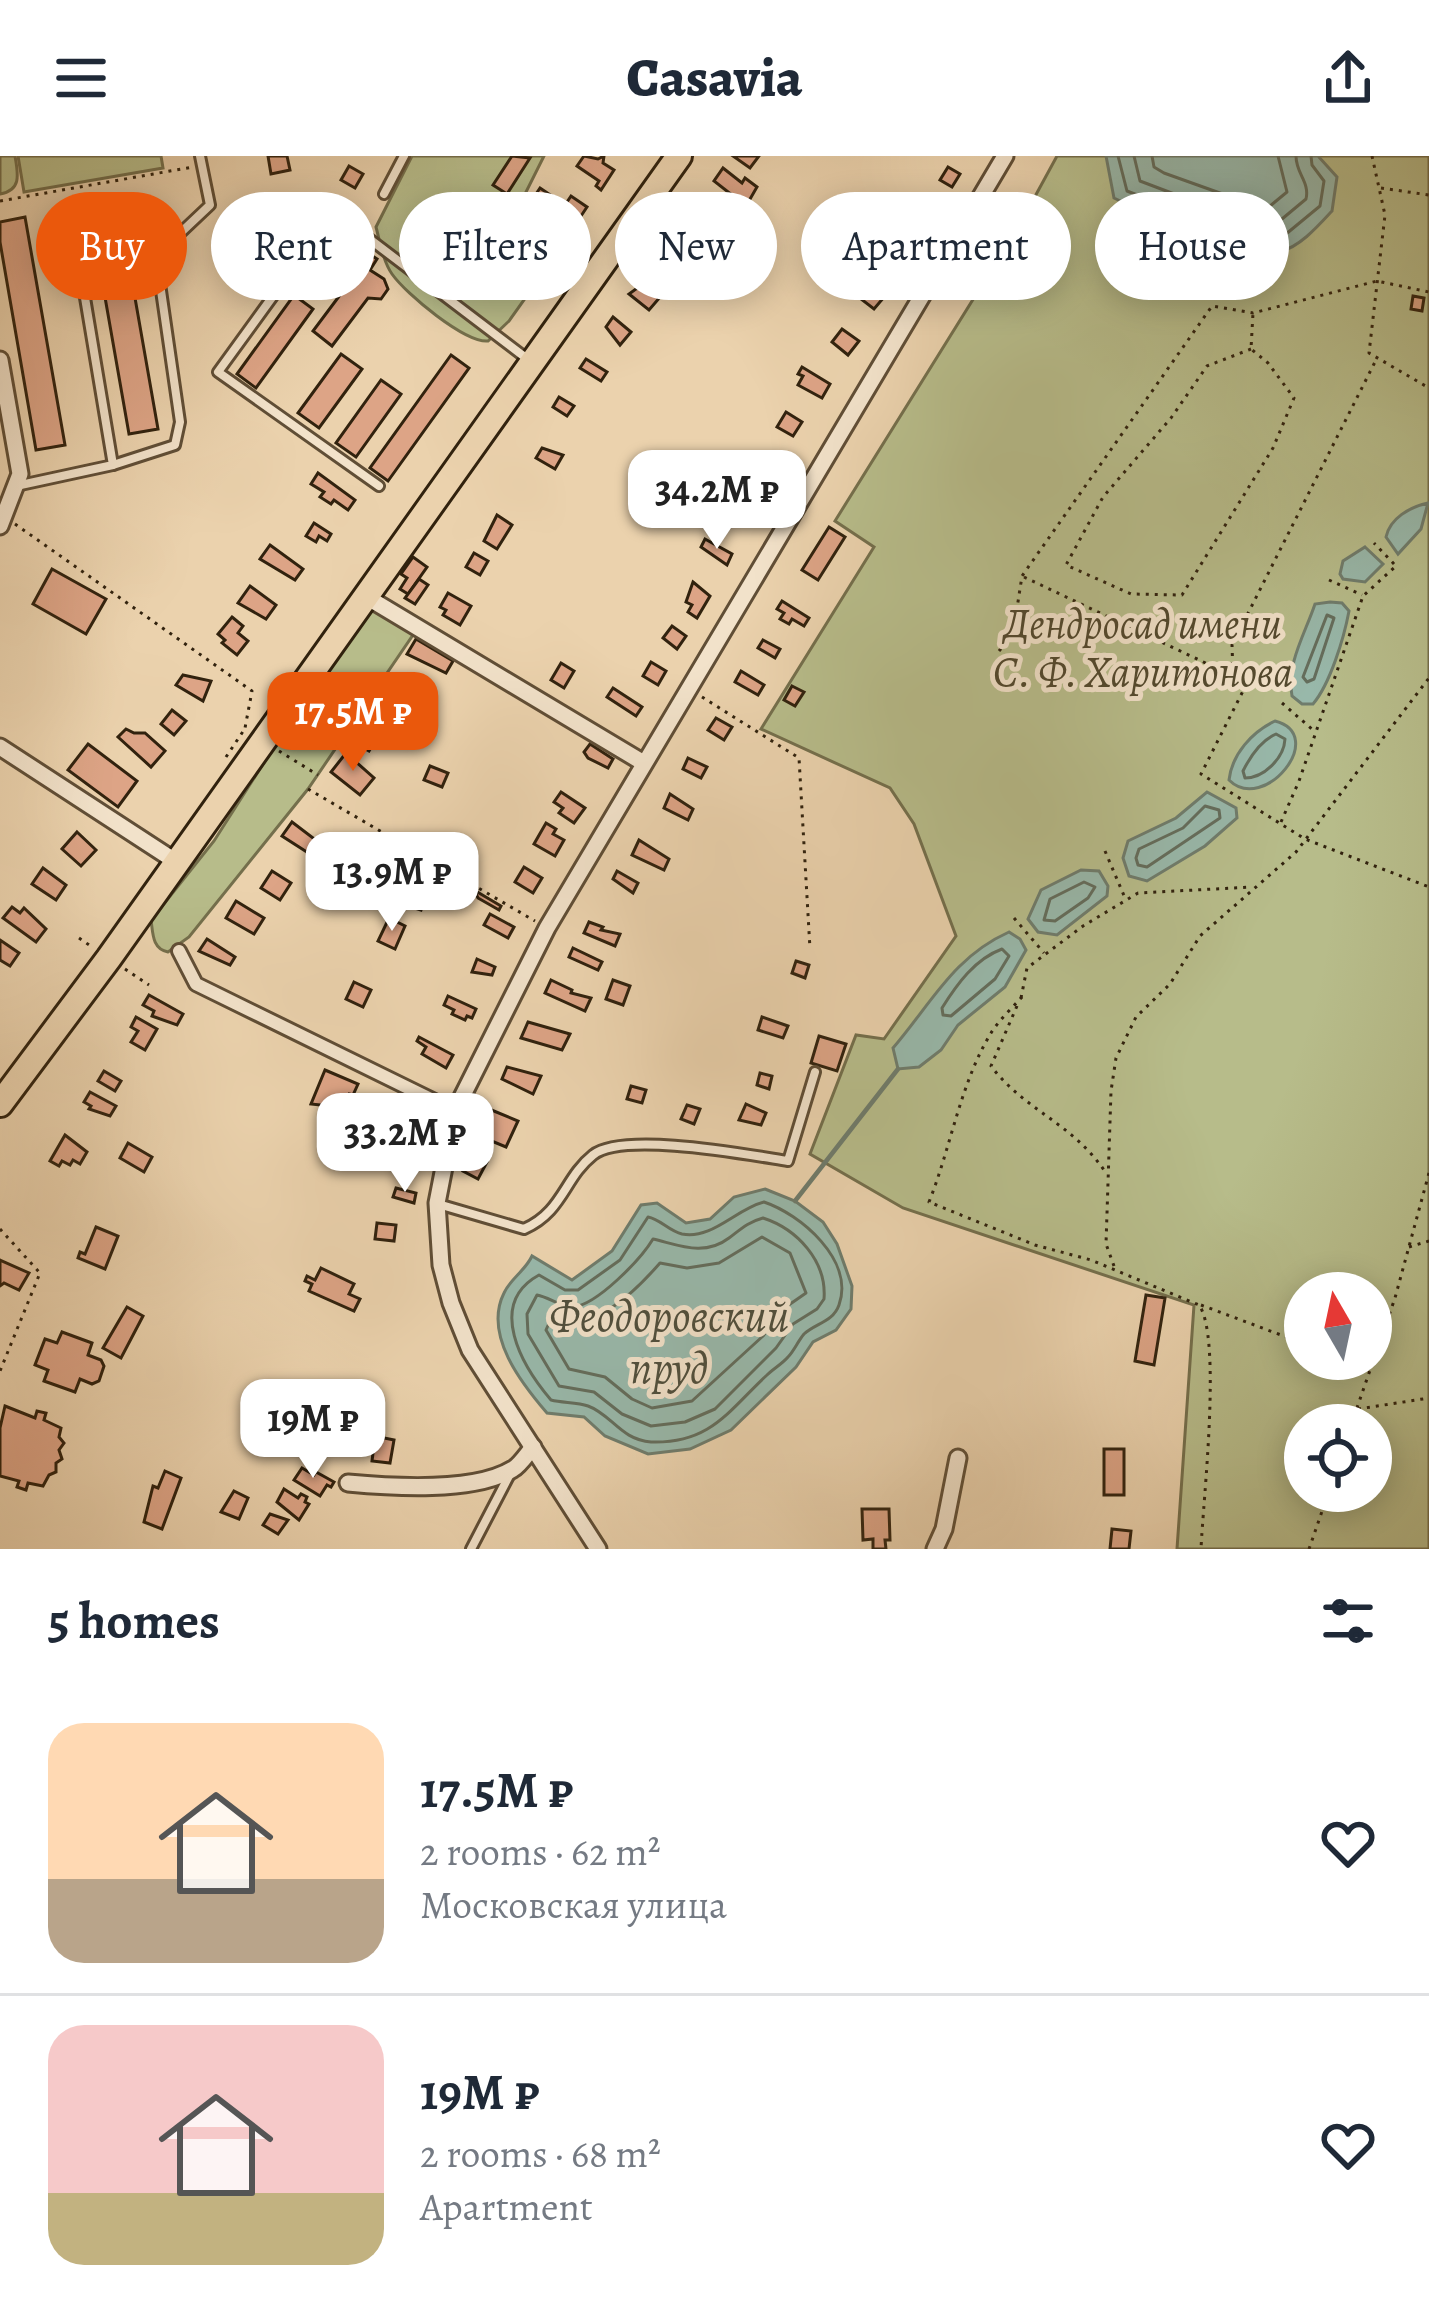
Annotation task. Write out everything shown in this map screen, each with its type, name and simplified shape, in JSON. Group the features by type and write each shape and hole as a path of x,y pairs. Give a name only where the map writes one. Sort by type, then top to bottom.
{"main road":[{"path":"0,1104 679,156"}],"street":[{"path":"598,1549 470,1350 451,1303 441,1265 436,1203 455,1112 547,928 642,762 690,689 1005,156"},
{"path":"0,360 20,475 8,488 2,521"},
{"path":"365,596 642,762"},
{"path":"0,747 175,861"},
{"path":"178,951 196,984 455,1112"},
{"path":"347,1483 404,1489 460,1484 512,1469 532,1448"},
{"path":"934,1549 944,1528 958,1458"}],"lane":[{"path":"384,194 404,156"},
{"path":"8,488 113,465 175,445 181,422 156,256 210,205 201,161"},
{"path":"379,486 218,372 334,212 530,361"},
{"path":"85,300 113,465"},
{"path":"436,1203 524,1229 545,1220 593,1155 615,1146 699,1148 788,1161 815,1072"},
{"path":"471,1549 512,1469"}],"path":[{"path":"1372,156 1385,215 1369,353 1429,388"},
{"path":"0,201 201,161"},
{"path":"1379,188 1429,195"},
{"path":"999,651 1013,634 1022,576 1212,306 1253,314 1377,281 1429,292"},
{"path":"1251,350 1253,314"},
{"path":"1251,350 1268,363 1294,398 1273,448 1182,595 1131,594 1066,565 1103,497 1172,418 1207,367 1251,350"},
{"path":"1232,676 1232,645 1377,358"},
{"path":"2,521 252,691 248,730 226,757"},
{"path":"1280,824 1363,596 1396,566 1375,544"},
{"path":"1022,576 1232,676 1244,689 1201,774 1305,839 1429,887"},
{"path":"1329,580 1363,596"},
{"path":"1116,1270 1106,1244 1116,1058 1136,1017 1170,984 1200,936 1305,839 1429,678"},
{"path":"690,689 799,758 810,949"},
{"path":"1282,703 1315,731"},
{"path":"268,743 318,776"},
{"path":"308,789 547,928"},
{"path":"1105,851 1126,900"},
{"path":"1107,1175 1079,1138 1016,1093 991,1066 1022,997 1027,968 1138,893 1254,887"},
{"path":"1014,918 1046,954"},
{"path":"79,938 99,951"},
{"path":"118,964 149,985"},
{"path":"1022,997 992,1033 964,1094 949,1154 929,1202 1284,1337"},
{"path":"1392,1300 1429,1173"},
{"path":"0,1229 40,1273 0,1371"},
{"path":"1409,1247 1429,1241"},
{"path":"1199,1305 1206,1314 1210,1366 1201,1549"},
{"path":"1390,1404 1429,1398"},
{"path":"1309,1549 1321,1512"}],"green space":[{"path":"0,156 15,156 17,175 12,189 0,194"},
{"path":"18,156 161,156 163,168 24,192"},
{"path":"412,156 544,156 526,192 399,192 399,283 386,263 376,227"},
{"name":"Дендросад имени С. Ф. Харитонова","path":"1057,156 1429,156 1429,1549 1177,1549 1194,1305 903,1208 810,1154 856,1035 884,1039 956,936 914,824 890,788 761,729 874,547 835,521 973,300 1071,300 1071,192 1037,192"},
{"path":"417,300 524,300 488,341 465,334"},
{"path":"372,606 417,629 308,789 189,937 168,952 159,948 151,920 214,841 312,687"}],"water":[{"path":"1106,156 1318,156 1337,177 1332,211 1289,248 1289,192 1113,192"},
{"path":"1428,503 1421,529 1398,554 1386,537 1392,524"},
{"path":"1365,547 1383,564 1365,582 1343,579 1343,561"},
{"path":"1342,603 1349,611 1344,634 1319,695 1313,704 1302,704 1292,696 1294,661 1315,604"},
{"path":"1275,721 1290,729 1296,741 1285,769 1259,788 1243,788 1229,780 1244,745"},
{"path":"1207,792 1236,808 1237,818 1205,846 1147,881 1129,876 1123,858 1128,841 1176,818"},
{"path":"1081,870 1099,871 1108,886 1107,896 1057,935 1038,932 1028,919 1041,890"},
{"path":"1009,932 1026,950 1005,987 958,1025 941,1050 919,1067 898,1069 893,1048 944,983 973,954"},
{"name":"Феодоровский пруд","path":"765,1189 795,1201 823,1222 837,1244 852,1286 851,1309 836,1330 813,1342 796,1367 731,1430 690,1449 648,1454 605,1436 584,1417 547,1413 508,1358 498,1325 504,1293 532,1256 572,1280 612,1251 641,1205 657,1203 686,1223 710,1219 734,1197"}],"building":[{"path":"268,156 287,156 290,170 271,174"},
{"path":"512,156 530,158 508,192 493,185"},
{"path":"584,156 604,156 603,163 614,170 601,190 596,186 599,181 577,166"},
{"path":"733,156 759,156 750,168"},
{"path":"349,166 363,174 355,188 341,180"},
{"path":"948,167 960,174 952,187 940,180"},
{"path":"723,168 742,183 745,178 757,187 754,192 728,192 714,181"},
{"path":"25,217 65,445 36,450 0,222"},
{"path":"375,273 388,289 381,299 375,299"},
{"path":"1413,296 1424,298 1422,311 1411,309"},
{"path":"105,300 135,300 158,429 129,434"},
{"path":"290,300 301,300 313,309 256,388 237,374"},
{"path":"336,300 366,300 332,346 313,331"},
{"path":"636,300 658,300 649,310"},
{"path":"613,317 631,332 620,345 606,327"},
{"path":"842,329 859,341 848,355 832,342"},
{"path":"341,354 362,369 319,428 298,413"},
{"path":"451,355 469,368 388,481 370,468"},
{"path":"586,359 607,372 601,381 580,368"},
{"path":"802,367 830,384 822,398 798,385"},
{"path":"381,380 401,394 356,457 336,443"},
{"path":"559,397 574,406 567,416 553,407"},
{"path":"786,412 802,422 793,436 777,427"},
{"path":"542,448 563,455 555,469 536,458"},
{"path":"764,457 781,466 771,484 754,475"},
{"path":"318,473 355,500 348,510 320,497 324,492 311,484"},
{"path":"728,476 738,480 732,492 718,486"},
{"path":"736,501 755,517 748,526 728,511"},
{"path":"497,515 512,525 497,549 484,541"},
{"path":"314,523 331,534 327,541 306,536"},
{"path":"829,527 845,537 818,580 802,570"},
{"path":"705,539 732,554 727,565 701,547"},
{"path":"270,545 303,569 295,580 260,559"},
{"path":"474,553 488,561 480,575 466,567"},
{"path":"413,557 427,567 408,594 400,589 407,578 401,574"},
{"path":"52,569 106,599 86,634 33,604"},
{"path":"419,579 428,585 415,604 405,598"},
{"path":"693,582 710,596 697,618 688,612 692,605 686,602"},
{"path":"250,586 276,605 266,619 238,603"},
{"path":"448,593 471,606 460,625 443,615 446,610 440,607"},
{"path":"782,601 809,618 804,626 780,619 784,613 777,609"},
{"path":"232,617 243,626 238,633 248,641 237,655 218,634"},
{"path":"672,626 686,636 677,649 663,638"},
{"path":"416,639 453,661 446,673 407,654"},
{"path":"763,640 780,649 775,658 758,648"},
{"path":"651,662 666,671 658,685 643,676"},
{"path":"561,663 574,671 564,688 551,680"},
{"path":"741,671 764,685 758,695 735,682"},
{"path":"183,675 211,681 203,701 176,685"},
{"path":"792,686 804,692 795,706 784,700"},
{"path":"613,688 642,707 636,716 607,697"},
{"path":"386,693 409,708 403,717 380,703"},
{"path":"172,710 186,721 174,735 161,724"},
{"path":"716,718 732,727 724,740 708,730"},
{"path":"126,729 145,733 165,751 151,767 118,737"},
{"path":"358,733 375,741 369,751 353,742"},
{"path":"88,744 137,781 118,807 68,770"},
{"path":"590,744 613,759 608,768 588,758 584,752"},
{"path":"346,753 374,778 360,795 331,772"},
{"path":"688,758 707,767 701,778 683,769"},
{"path":"430,766 448,773 442,787 424,780"},
{"path":"561,792 585,808 574,823 559,813 563,808 554,802"},
{"path":"670,794 693,809 688,820 664,808"},
{"path":"292,822 321,844 313,856 282,836"},
{"path":"546,823 564,840 555,856 534,844"},
{"path":"77,832 96,850 81,866 62,849"},
{"path":"639,840 669,859 664,870 632,855"},
{"path":"524,867 542,878 533,893 515,882"},
{"path":"43,868 66,885 56,900 32,884"},
{"path":"272,871 291,883 280,900 261,888"},
{"path":"617,871 638,883 633,893 613,879"},
{"path":"474,890 501,906 499,910 478,898"},
{"path":"422,892 426,895 421,910 406,905 412,893 418,897"},
{"path":"236,901 264,918 254,934 226,918"},
{"path":"12,907 20,913 24,908 46,929 36,942 3,918"},
{"path":"490,914 514,927 508,938 484,925"},
{"path":"389,918 405,926 395,949 378,941"},
{"path":"589,922 620,934 615,946 584,933"},
{"path":"207,939 235,957 230,965 199,951"},
{"path":"0,940 19,953 10,966 0,960"},
{"path":"573,948 602,962 598,970 569,957"},
{"path":"477,959 495,967 492,975 472,972"},
{"path":"796,961 809,965 805,978 792,973"},
{"path":"551,980 571,993 591,998 585,1011 545,993"},
{"path":"613,980 630,986 623,1005 606,999"},
{"path":"354,982 371,990 363,1007 346,999"},
{"path":"149,995 183,1014 177,1025 152,1016 154,1011 143,1005"},
{"path":"448,996 476,1009 472,1018 452,1014 454,1010 444,1005"},
{"path":"136,1017 157,1029 145,1050 131,1042 138,1031 131,1027"},
{"path":"762,1017 788,1026 783,1038 758,1030"},
{"path":"528,1022 570,1034 562,1050 521,1038"},
{"path":"819,1036 846,1044 837,1071 811,1063"},
{"path":"419,1037 453,1055 446,1068 422,1054 426,1047 417,1041"},
{"path":"507,1067 541,1076 533,1094 502,1079"},
{"path":"325,1070 358,1084 339,1107 311,1104"},
{"path":"104,1071 121,1081 115,1091 98,1081"},
{"path":"760,1073 772,1076 769,1089 757,1085"},
{"path":"631,1086 646,1090 642,1103 627,1099"},
{"path":"90,1092 116,1106 110,1116 89,1109 84,1102"},
{"path":"412,1100 428,1109 423,1119 404,1114"},
{"path":"746,1104 766,1113 761,1125 739,1120"},
{"path":"687,1105 700,1109 694,1124 681,1119"},
{"path":"489,1109 518,1121 506,1147 477,1135"},
{"path":"65,1135 87,1152 80,1164 62,1161 59,1166 50,1161"},
{"path":"128,1143 152,1157 144,1172 120,1158"},
{"path":"405,1145 423,1151 417,1168 400,1163"},
{"path":"471,1155 487,1162 478,1179 463,1171"},
{"path":"396,1188 416,1193 414,1203 393,1197"},
{"path":"377,1223 396,1225 394,1241 375,1239"},
{"path":"96,1227 118,1236 105,1269 78,1258 80,1252 85,1254"},
{"path":"0,1260 29,1273 19,1290 4,1283 0,1286"},
{"path":"321,1268 354,1284 349,1294 360,1299 354,1311 309,1291 312,1284 305,1281 307,1276 315,1280"},
{"path":"1146,1295 1165,1298 1154,1365 1135,1361"},
{"path":"127,1307 143,1316 121,1358 103,1348"},
{"path":"62,1332 92,1343 88,1355 104,1366 99,1381 92,1384 80,1379 75,1392 44,1381 48,1370 35,1365 45,1339 57,1343"},
{"path":"5,1406 35,1418 37,1411 46,1413 44,1420 61,1428 62,1459 43,1486 28,1483 26,1490 17,1487 19,1481 0,1476"},
{"path":"346,1410 373,1426 379,1437 394,1440 390,1463 372,1461 373,1453 355,1448 361,1438 337,1424"},
{"path":"1104,1449 1124,1449 1124,1495 1104,1495"},
{"path":"302,1468 334,1482 320,1496 294,1480"},
{"path":"165,1471 181,1478 162,1529 144,1522 153,1486 158,1488"},
{"path":"284,1489 298,1498 301,1494 307,1497 309,1504 299,1520 277,1502"},
{"path":"234,1491 248,1498 239,1519 221,1512"},
{"path":"862,1509 889,1509 886,1549 873,1549 873,1539 863,1540"},
{"path":"270,1514 288,1520 278,1534 263,1525"},
{"path":"1112,1529 1131,1531 1129,1549 1110,1549"}],"waterway":[{"path":"795,1201 898,1069"}]}
